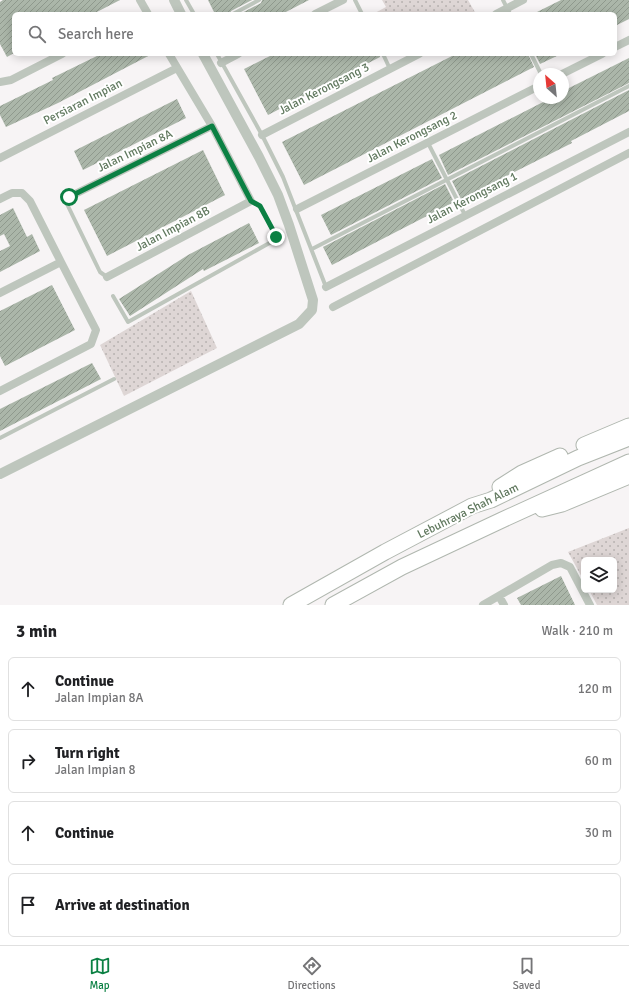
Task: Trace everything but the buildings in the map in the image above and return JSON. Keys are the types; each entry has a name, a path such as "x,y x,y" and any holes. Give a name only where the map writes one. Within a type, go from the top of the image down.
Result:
{"highway":[{"path":"472,506 522,473 629,426"},
{"name":"Lebuhraya Shah Alam","path":"291,605 385,552 472,506 491,500 578,458 629,438"},
{"name":"Lebuhraya Shah Alam","path":"333,605 402,567 629,462"},
{"path":"502,520 562,504 629,476"},
{"path":"345,605 402,567"}],"street":[{"path":"140,0 145,12"},
{"path":"174,0 180,12"},
{"path":"319,12 343,0"},
{"path":"508,11 523,0"},
{"path":"617,46 629,40"},
{"path":"0,82 11,80 58,56"},
{"path":"170,56 212,126 251,201"},
{"path":"0,474 299,324 312,310 313,300 289,224 278,195 204,56"},
{"path":"221,62 234,56"},
{"name":"Jalan Kerongsang 3","path":"262,135 415,56"},
{"path":"569,70 598,56"},
{"name":"Persiaran Impian","path":"0,158 177,68"},
{"name":"Jalan Kerongsang 2","path":"296,209 533,89"},
{"name":"Jalan Impian 8A","path":"69,197 212,126"},
{"name":"Jalan Kerongsang 1","path":"326,287 629,132"},
{"path":"333,306 629,153"},
{"path":"0,199 12,193 22,193 30,201 96,330 91,344 0,391"},
{"name":"Jalan Impian 8B","path":"107,278 251,201"},
{"path":"0,294 61,262"},
{"path":"483,605 552,565 561,563 570,567 590,605"},
{"path":"499,596 504,605"}],"lane":[{"path":"186,0 193,12"},
{"path":"237,12 259,0"},
{"path":"355,0 361,12"},
{"path":"503,0 508,11"},
{"path":"218,56 262,135 283,177 326,287"},
{"path":"384,56 390,69"},
{"path":"532,56 538,68"},
{"path":"312,249 629,86"},
{"path":"427,142 465,216"},
{"path":"69,197 67,204 100,272 107,278"},
{"path":"113,296 128,322 273,241 276,237 275,234 260,206 251,201"},
{"path":"0,438 114,379"}],"shaded area":[{"path":"382,0 468,0 475,12 377,12 386,7"},
{"path":"191,291 217,348 124,396 100,345"},
{"path":"629,528 629,605 597,605 591,593 617,593 617,557 581,557 581,576 568,552"}],"route":[{"path":"69,197 212,126 251,201 260,206 276,237"}]}
